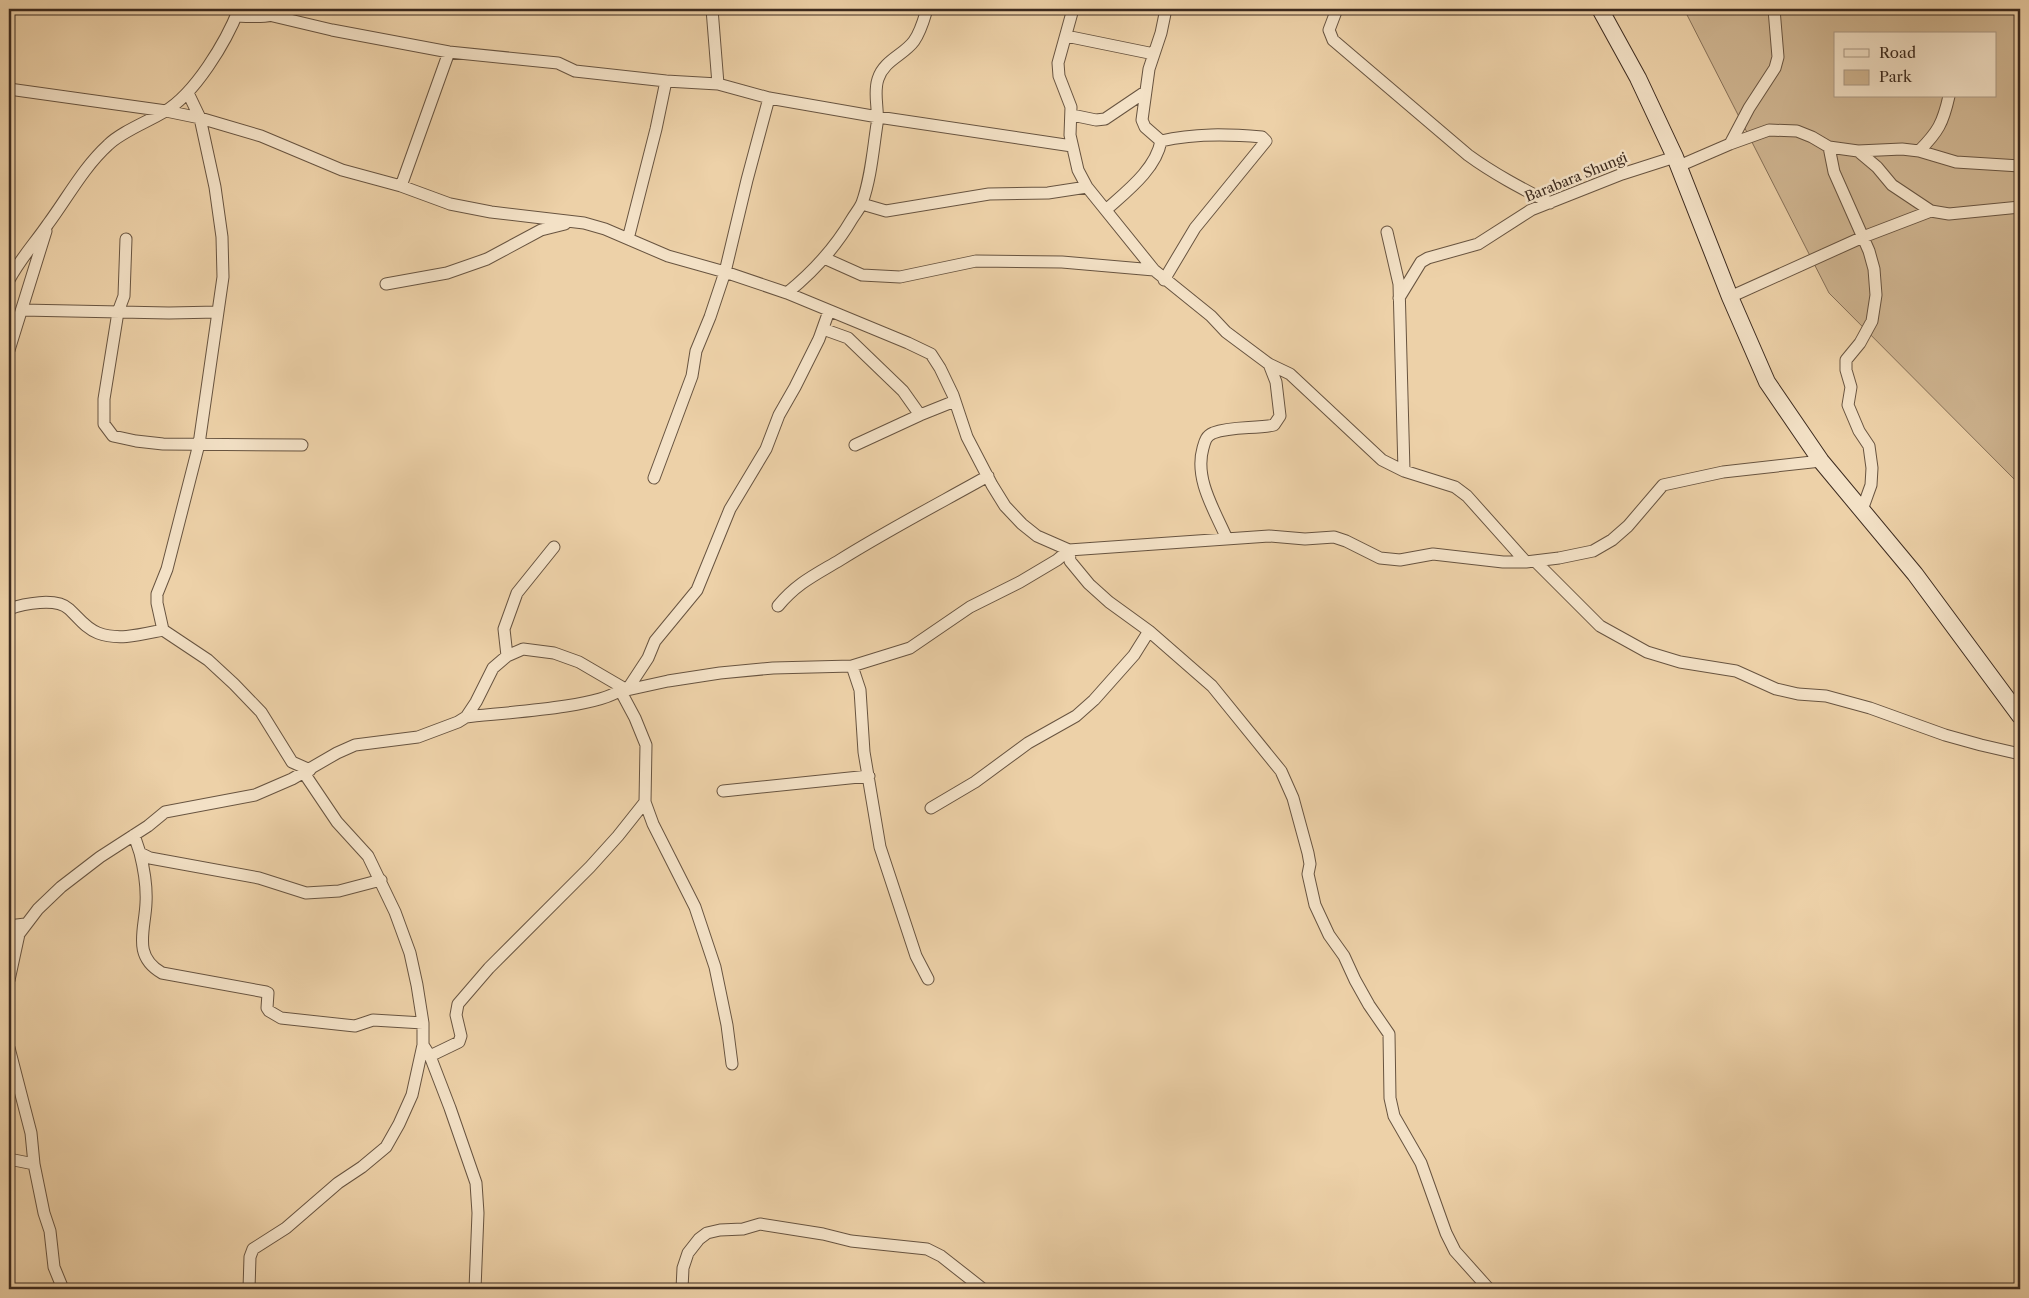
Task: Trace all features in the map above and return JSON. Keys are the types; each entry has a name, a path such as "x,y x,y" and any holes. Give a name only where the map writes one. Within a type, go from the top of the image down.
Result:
{"street":[{"path":"273,16 283,14 292,9"},
{"path":"712,9 718,84"},
{"path":"787,292 806,277 824,258 844,234 862,204 870,173 878,117 875,92 878,76 889,62 907,49 914,40 920,30 927,9"},
{"path":"1073,9 1058,63 1059,76 1071,107 1072,146 1078,170 1087,187 1164,280 1211,316 1226,332 1269,364 1290,374 1382,460 1404,471 1455,487 1467,496 1531,561 1600,626 1647,652 1680,662 1736,671 1776,689 1798,694 1826,696 1945,735 2020,754"},
{"path":"1161,140 1145,127 1142,120 1149,69 1166,9"},
{"path":"1338,9 1329,30 1333,40 1447,139 1474,160 1550,203"},
{"path":"1600,9 1638,78 1677,162 1730,297 1767,382 1821,461 1915,574 2020,716"},
{"path":"1730,144 1749,108 1775,68 1778,57 1774,9"},
{"path":"9,280 14,264 48,225 88,165 110,143 166,111 188,93 219,48 238,12 273,16 332,30 449,52 558,63 575,71 666,81 718,84 769,98 878,117 1072,146"},
{"path":"1066,36 1154,54"},
{"path":"401,186 449,52"},
{"path":"628,239 656,129 666,81"},
{"path":"9,89 166,111 200,118 261,136 342,170 401,186 450,204 491,212 584,223 668,256 787,292 908,342 931,354 940,368 955,401 967,437 1006,506 1022,524 1037,536 1069,550 1269,536 1305,539 1334,537 1380,558 1400,560 1433,554 1503,562 1531,561 1593,551 1612,540 1628,526 1656,490 1663,484 1723,472 1821,461"},
{"path":"1072,115 1096,120 1105,119 1145,92"},
{"path":"188,93 200,118 216,187 222,237 223,278 199,444 167,569 157,594 163,630 208,660 261,712 292,762 304,773 337,822 368,856 395,912 410,953 423,1023 423,1045 412,1095 386,1147 362,1167 338,1183 286,1228 254,1249 250,1257 249,1289"},
{"path":"654,478 692,376 696,351 725,272 746,180 769,98"},
{"path":"1918,151 1934,136 1944,118 1949,98"},
{"name":"Barabara Shungi","path":"1399,298 1421,262 1428,258 1478,244 1531,210 1622,174 1677,162 1769,130 1804,134 1829,147 1858,151 1902,149 1918,151 1956,162 2020,166"},
{"path":"1161,140 1192,134 1211,134 1262,137 1266,141 1196,228 1164,280"},
{"path":"1106,210 1134,184 1155,159 1161,140"},
{"path":"1829,147 1834,172 1869,251 1874,269 1876,294 1872,321 1846,360 1846,370 1851,387 1848,405 1859,431 1867,442 1871,461 1870,485 1862,510"},
{"path":"1858,151 1867,157 1892,185 1916,203 1931,211 1949,214 2020,208"},
{"path":"862,204 886,211 989,194 1048,193 1087,187"},
{"path":"1730,297 1863,238 1931,211"},
{"path":"386,284 447,273 487,259 541,230 570,222"},
{"path":"9,350 48,225"},
{"path":"1387,232 1399,284 1404,471"},
{"path":"126,239 124,296 118,312 104,399 104,424 113,436 136,442 162,444 302,445"},
{"path":"824,258 862,275 900,277 942,267 986,261 1062,262 1154,270"},
{"path":"22,310 218,312"},
{"path":"624,690 648,658 655,641 697,590 730,509 766,449 779,415 795,387 829,310"},
{"path":"822,329 848,338 902,391 920,415"},
{"path":"1226,539 1200,472 1201,454 1205,439 1211,434 1221,431 1268,426 1278,421 1280,410 1276,382 1269,364"},
{"path":"855,446 920,415 955,401"},
{"path":"778,606 790,591 805,580 988,476"},
{"path":"507,656 504,629 517,593 554,547"},
{"path":"466,717 564,706 602,698 624,690 668,681 720,674 774,668 852,666 910,648 970,607 1020,582 1057,560 1069,550"},
{"path":"1069,550 1070,561 1089,584 1109,602 1149,630 1212,686 1281,771 1293,798 1308,853 1310,864 1308,874 1315,905 1369,1005 1389,1034 1390,1098 1394,1116 1421,1163 1455,1251 1489,1289"},
{"path":"9,610 23,605 60,604 67,607 91,629 107,635 133,636 163,630"},
{"path":"931,808 975,782 1028,743 1076,716 1094,700 1134,655 1149,630"},
{"path":"9,980 18,934 25,924 61,888 100,857 165,812 255,795 304,773 337,753 355,745 418,737 458,722 466,717 476,702 493,668 507,656 523,649 534,649 554,653 579,662 624,690 646,745 645,802 653,824 696,907 715,967 727,1025 732,1064"},
{"path":"852,666 860,690 864,752 880,848 916,956 928,979"},
{"path":"722,791 869,776"},
{"path":"430,1056 459,1042 462,1036 456,1015 458,1004 489,968 618,836 645,802"},
{"path":"134,835 140,853 146,890 142,946 146,957 154,968 162,973 266,992 268,994 267,1008 281,1018 355,1026 374,1020 423,1023"},
{"path":"140,853 150,858 259,878 306,893 339,891 381,880"},
{"path":"9,926 25,924"},
{"path":"423,1045 430,1056 467,1153 476,1183 478,1213 475,1289"},
{"path":"9,1048 31,1133 34,1164 44,1213 50,1231 54,1267 63,1289"},
{"path":"9,1159 34,1164"},
{"path":"682,1289 683,1268 688,1253 699,1239 707,1233 720,1230 743,1229 768,1224 851,1241 927,1249 941,1256 983,1289"}],"green space":[{"path":"1684,9 2020,9 2020,485 1829,293"}]}
